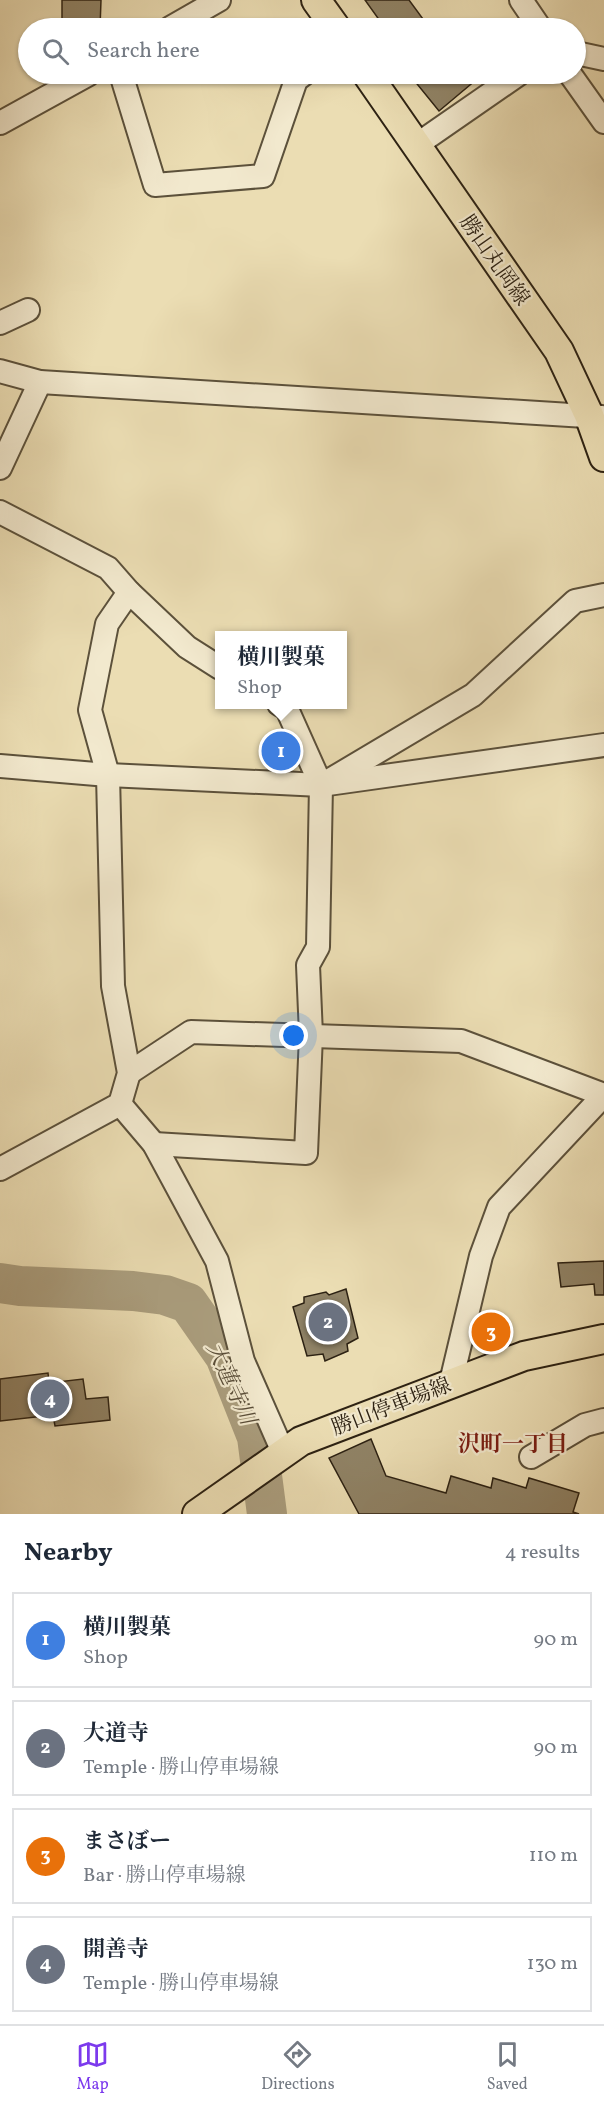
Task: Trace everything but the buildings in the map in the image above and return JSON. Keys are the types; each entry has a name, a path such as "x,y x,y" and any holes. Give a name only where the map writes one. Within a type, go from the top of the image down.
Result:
{"main road":[{"path":"316,0 329,18"},
{"name":"勝山丸岡線","path":"374,84 559,351 596,416 604,457"},
{"name":"勝山停車場線","path":"197,1514 301,1441 524,1356 604,1339"}],"street":[{"path":"188,18 219,0"},
{"path":"521,0 533,18"},
{"path":"586,55 604,59"},
{"path":"0,123 71,84"},
{"path":"125,84 155,185 263,176 295,84"},
{"path":"415,146 505,84"},
{"path":"577,84 604,122"},
{"path":"0,324 28,310"},
{"path":"0,371 40,382 596,416"},
{"path":"0,468 40,382"},
{"path":"0,512 108,568 129,592 187,647 215,665"},
{"path":"0,1169 120,1104 129,1073 113,986 108,775 90,710 107,624 129,592"},
{"path":"321,785 473,695 575,601 604,595"},
{"path":"154,1144 306,1153 311,1035 308,964 318,947 321,785 285,709"},
{"path":"0,766 108,775 321,785 604,745"},
{"path":"129,1073 191,1032 461,1041 604,1095 499,1207 481,1256 452,1382"},
{"path":"120,1104 154,1144 217,1262 243,1361 284,1452"},
{"path":"531,1457 585,1425 604,1420"}],"waterway":[{"name":"大蓮寺川","path":"0,1283 133,1291 165,1295 188,1303 225,1356 257,1437 267,1514"}],"place":[{"name":"横川製菓","path":"281,751"},
{"name":"大道寺","path":"328,1322"},
{"name":"まさぼー","path":"491,1332"},
{"name":"開善寺","path":"50,1399"}],"district":[{"name":"沢町一丁目","path":"513,1443"}]}
